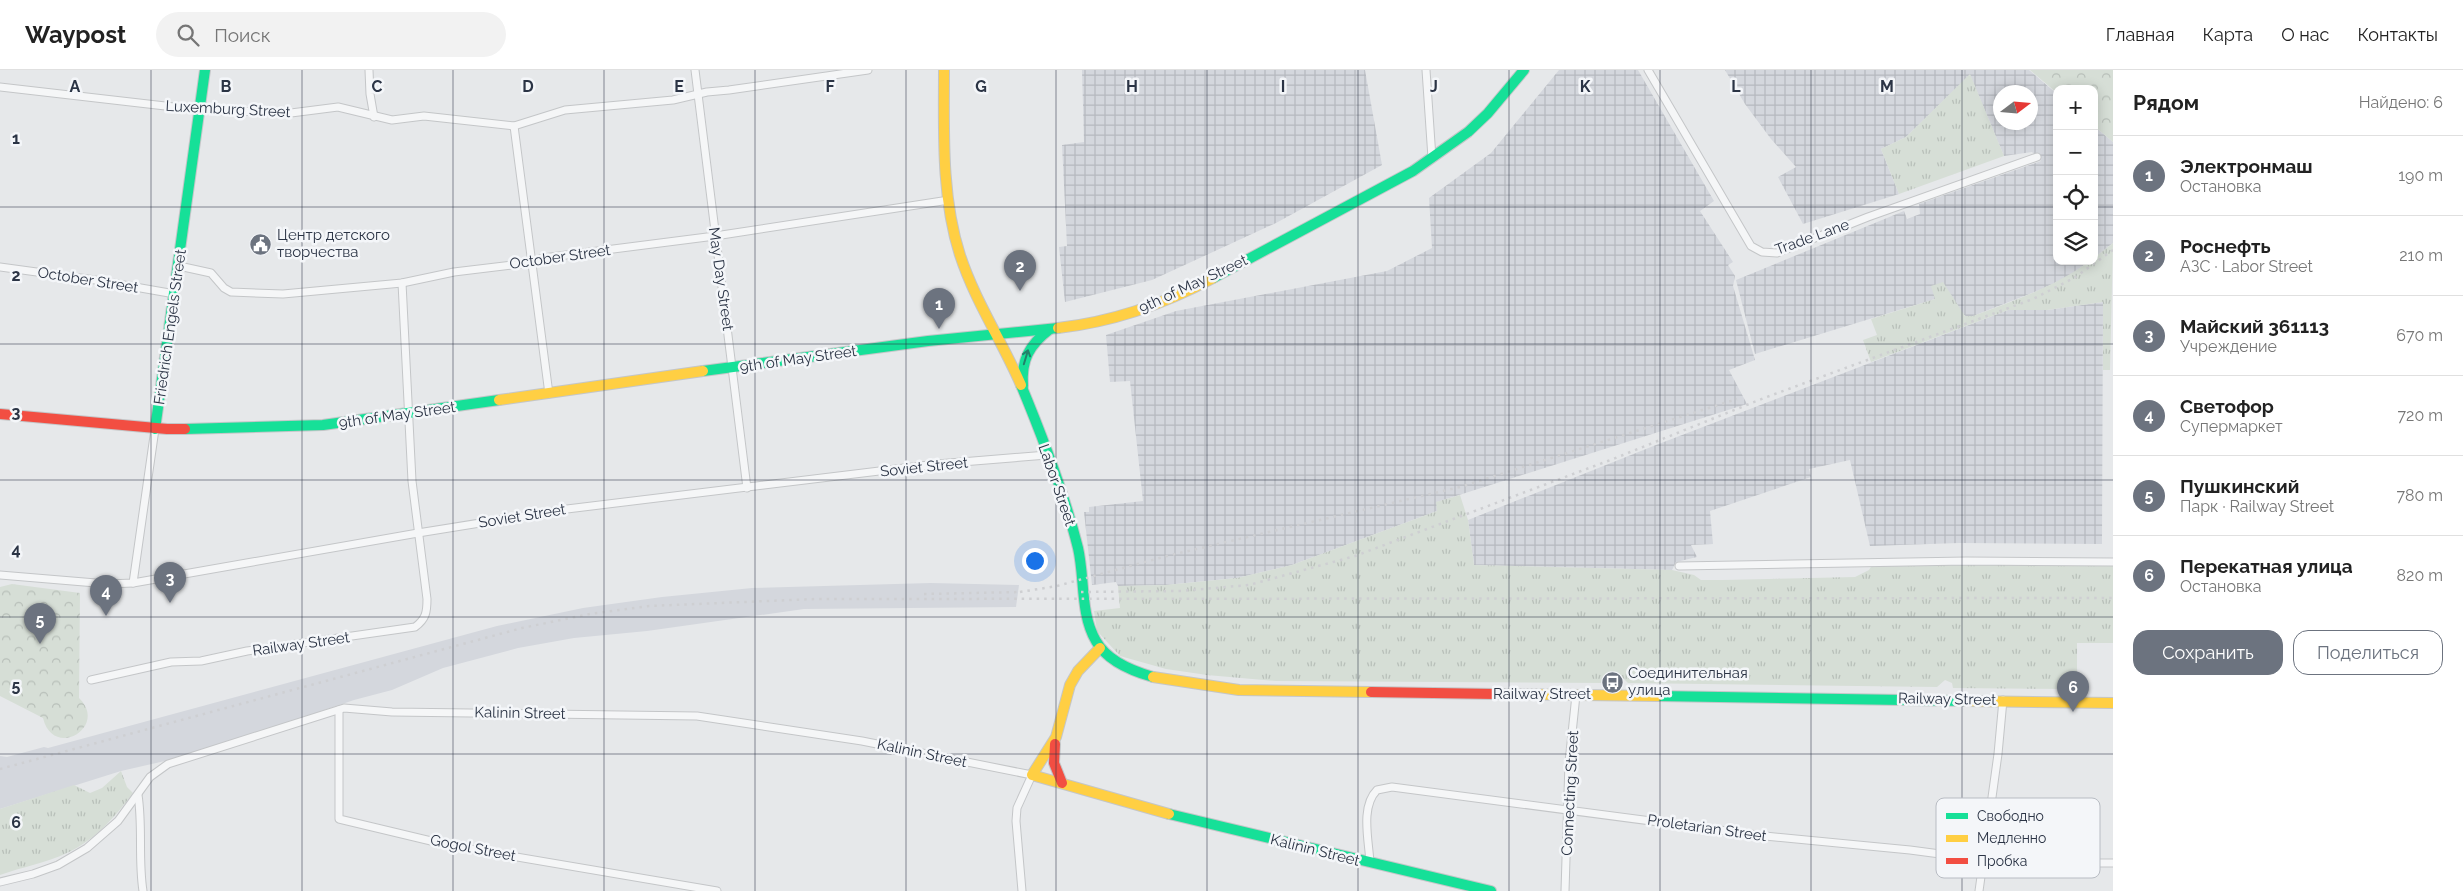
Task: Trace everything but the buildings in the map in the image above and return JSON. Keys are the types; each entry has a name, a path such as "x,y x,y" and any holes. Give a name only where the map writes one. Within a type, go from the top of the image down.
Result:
{"street":[{"name":"Friedrich Engels Street","path":"133,584 205,70"},
{"path":"369,70 370,94 374,117"},
{"name":"May Day Street","path":"695,70 747,488"},
{"name":"Luxemburg Street","path":"0,87 200,110 272,113 315,111 338,107 392,120 424,116 514,126 565,110 673,100 707,92 868,70"},
{"name":"Labor Street","path":"944,70 949,200 955,236 964,268 1024,394 1047,455 1073,531 1082,569 1090,630 1100,648"},
{"path":"1426,70 1432,158"},
{"name":"9th of May Street","path":"0,414 156,429 292,427 410,413 642,379 928,341 1050,329 1118,316 1159,303 1283,242 1432,158 1468,132 1488,113 1524,70"},
{"name":"Trade Lane","path":"1648,70 1751,246 1762,252 1777,252 1868,217 2037,157"},
{"path":"514,126 530,261 549,394"},
{"name":"October Street","path":"179,266 211,273 224,288 231,292 283,294 402,283 454,272 715,236 949,200"},
{"name":"October Street","path":"0,267 95,280 175,294"},
{"name":"Railway Street","path":"91,680 171,662 201,661 247,651 414,627 422,622 427,612 412,481 402,283"},
{"path":"1024,394 1023,364 1027,350 1036,338 1050,329"},
{"name":"Soviet Street","path":"0,575 108,584 133,584 418,533 568,509 937,464 1047,455"},
{"path":"1679,566 1966,561 2113,562"},
{"path":"1062,783 1054,763 1056,737 1070,685 1078,671 1100,648"},
{"name":"Railway Street","path":"1100,648 1109,658 1134,671 1182,682 1239,690 2113,703"},
{"name":"Connecting Street","path":"1565,891 1569,762 1576,695"},
{"path":"1992,798 2003,700"},
{"name":"Kalinin Street","path":"339,710 349,707 392,712 697,716 862,741 1032,775 1180,817 1491,891"},
{"path":"0,882 33,874 58,865 87,848 118,821 150,777 168,764 339,710"},
{"name":"Gogol Street","path":"339,710 339,819 452,846 717,891"},
{"path":"1022,891 1016,821 1017,808 1032,775 1056,737"},
{"name":"Proletarian Street","path":"1370,863 1368,807 1373,794 1384,788 1392,787 1765,836 1936,854"},
{"path":"138,795 141,816 140,859 143,891"},
{"name":"Proletarian Street","path":"2100,863 2113,863"},
{"path":"1979,891 1981,878"}],"shaded area":[{"path":"1082,70 1365,70 1382,165 1276,223 1152,280 1065,302 1059,247 1067,246 1062,145 1084,142"},
{"path":"1559,70 1638,70 1714,201 1700,211 1733,262 1728,265 1735,276 1733,286 1755,360 1729,370 1747,404 1437,502 1437,511 1292,565 1237,578 1166,585 1118,586 1116,582 1092,585 1084,512 1089,512 1089,507 1143,501 1130,381 1110,382 1106,335 1176,311 1387,271 1432,248 1429,198 1491,153"},
{"path":"1725,70 2029,70 2053,91 2053,265 2084,265 2067,277 2042,289 1973,316 1966,316 1935,299 1755,354 1736,280 1904,211 1907,219 1920,214 1919,204 2041,161 2032,152 2004,156 1993,130 2038,130 2038,85 1993,85 1993,130 1970,75 1906,137 1881,149 1899,194 1803,224 1778,177 1796,167 1771,139 1745,104"},
{"path":"2098,129 2113,142 2113,243 2098,255"},
{"path":"2103,302 2102,544 1959,543 1870,546 1850,460 1809,469 1811,477 1710,511 1713,544 1691,545 1697,557 1676,562 1672,570 1474,565 1468,520 1656,445 2008,310 2047,310"},
{"path":"931,583 1019,585 1016,607 804,609 647,631 574,638 518,648 443,668 392,690 354,700 191,755 121,771 0,809 0,756 7,757 44,747 48,748 497,626 583,608 662,597 752,588"}],"green space":[{"path":"2030,70 2113,70 2113,142 2098,129 2098,85 2053,85 2053,90"},
{"path":"1970,74 2004,156 1899,194 1881,149 1906,137"},
{"path":"2113,243 2110,370 2103,370 2103,302 2047,310 2008,310 1871,362 1863,340 1877,335 1871,319 1935,299 1931,286 1943,282 1965,316 1973,316 2048,286 2084,265 2098,265 2098,255"},
{"path":"1460,495 1468,520 1474,565 1672,570 1694,575 1701,580 1722,580 1855,577 1869,570 1874,562 2113,562 2113,643 2077,643 2077,689 1953,688 1952,683 1945,680 1937,687 1628,683 1617,672 1607,683 1276,681 1207,675 1166,669 1120,656 1097,631 1094,611 1120,608 1118,586 1166,585 1237,578 1292,565 1437,511 1436,502"},
{"path":"12,584 80,593 79,698 86,709 87,719 83,728 76,735 67,738 57,737 49,730 43,718 0,696 0,587"},
{"path":"121,771 127,787 133,793 112,819 87,842 59,856 0,875 0,809 74,785 90,793 102,788"}],"railway":[{"path":"1081,592 1180,591 1249,585 1355,556 1613,459 1764,398 2033,299 2074,278 2113,250"},
{"path":"1020,592 1057,586 1167,556 1460,487 1737,399"},
{"path":"924,594 1021,592"},
{"path":"0,769 522,628 590,614 649,606 815,599 2113,598"}],"traffic: fast":[{"path":"155,429 205,70"},
{"path":"1213,278 1413,171 1468,132 1488,113 1524,70"},
{"path":"703,371 928,341 1058,328"},
{"path":"1023,386 1023,368 1028,354 1037,341 1050,329"},
{"path":"1021,385 1066,506 1078,548 1085,608 1091,630 1101,648 1113,660 1137,672 1153,677"},
{"path":"185,429 323,425 499,400"},
{"path":"1658,696 1966,701"},
{"path":"1169,814 1491,891"}],"traffic: slow":[{"path":"944,70 945,163 949,210 954,233 973,289 1021,385"},
{"path":"1058,328 1098,321 1138,310 1177,296 1213,278"},
{"path":"499,400 703,371"},
{"path":"1100,648 1078,671 1070,685 1056,737 1032,775 1169,814"},
{"path":"1153,677 1239,690 1371,692"},
{"path":"1496,694 1658,696"},
{"path":"1966,701 2113,703"}],"traffic: jam":[{"path":"0,414 185,429"},
{"path":"1371,692 1496,694"},
{"path":"1055,744 1054,763 1062,783"}],"place":[{"name":"Центр детского творчества","path":"261,244"},
{"name":"Роснефть","path":"1020,291"},
{"name":"Электронмаш","path":"939,329"},
{"name":"Майский 361113","path":"170,603"},
{"name":"Светофор","path":"106,616"},
{"name":"Пушкинский","path":"40,644"},
{"name":"Соединительная улица","path":"1612,682"},
{"name":"Перекатная улица","path":"2073,712"}]}
